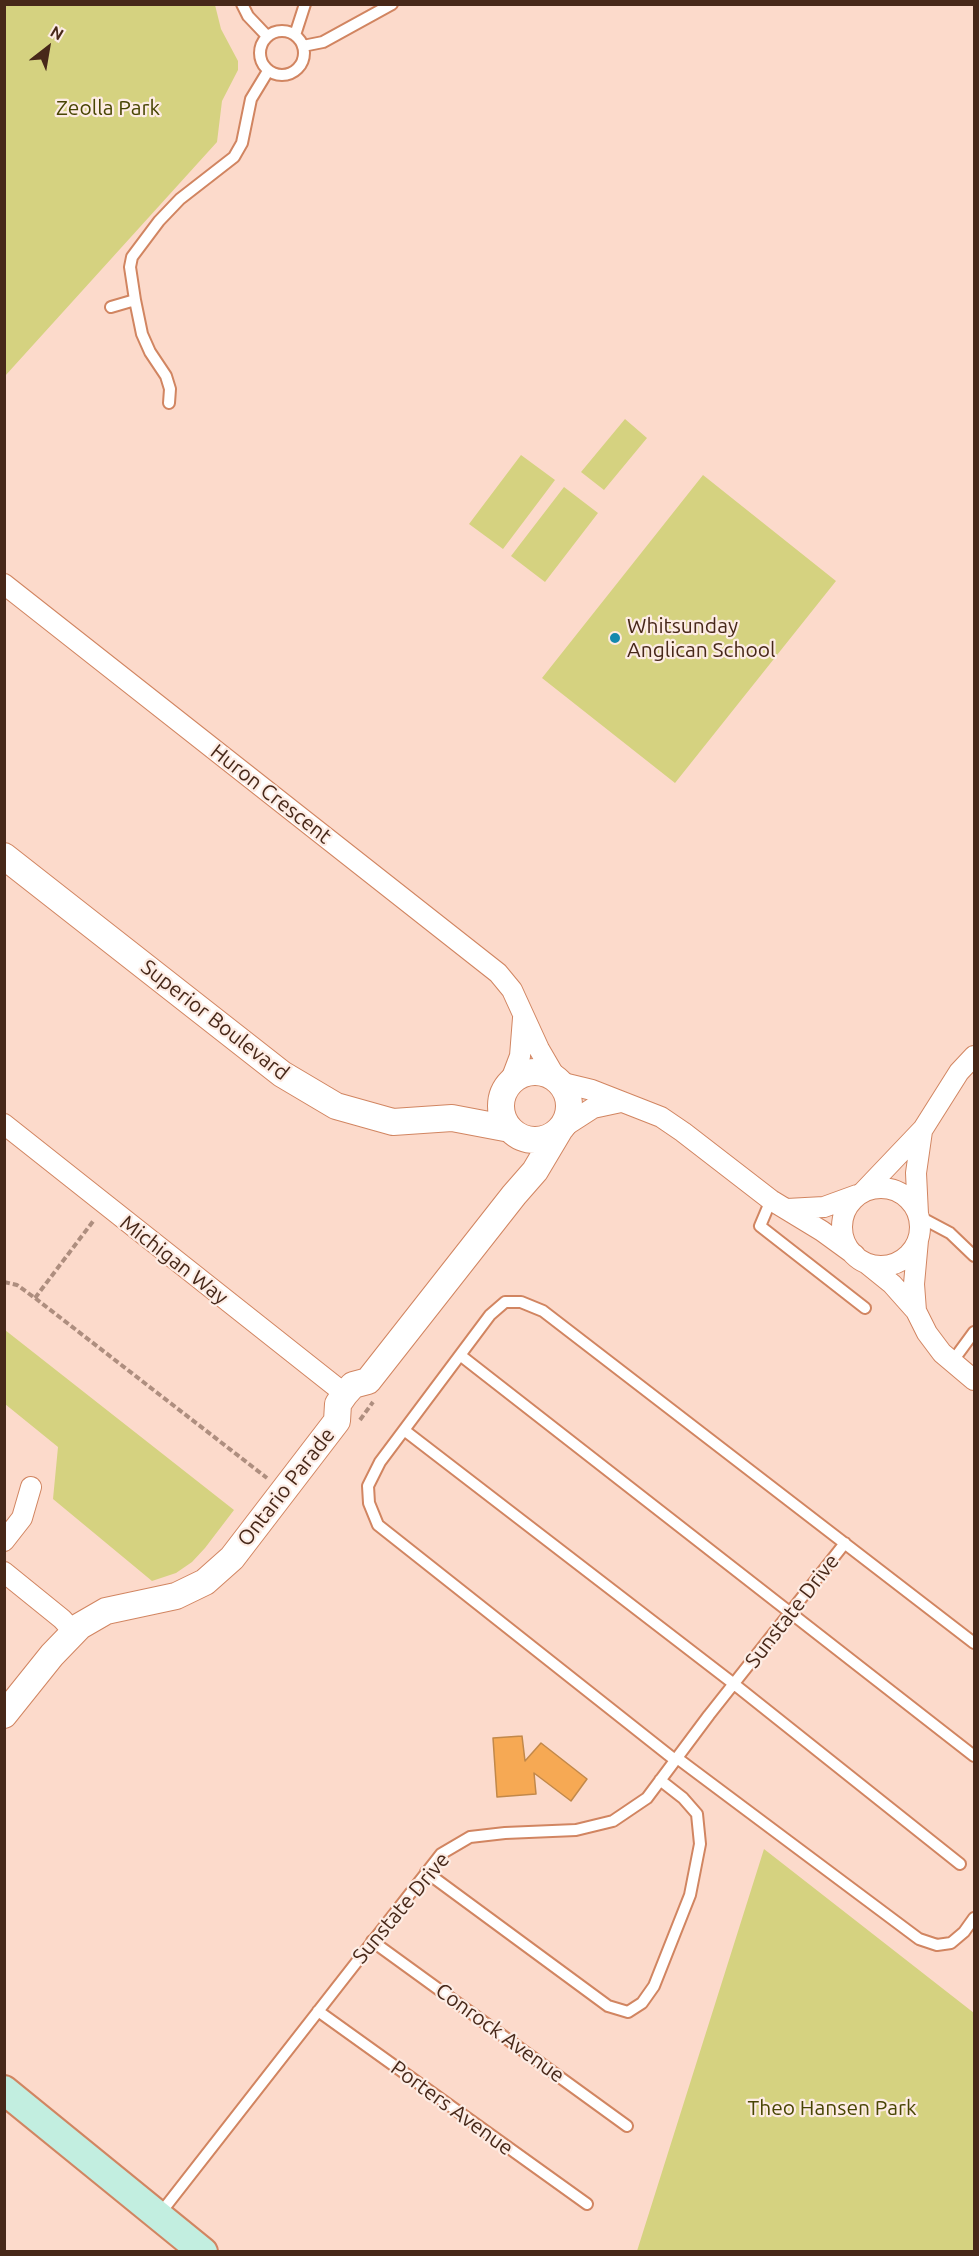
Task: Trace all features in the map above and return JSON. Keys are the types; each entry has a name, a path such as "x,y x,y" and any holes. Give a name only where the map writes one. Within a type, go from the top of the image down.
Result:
{"main road":[{"path":"4,2090 203,2252"}],"street":[{"name":"Huron Crescent","path":"4,584 498,972 512,990 543,1058 558,1081"},
{"name":"Superior Boulevard","path":"4,856 282,1074 336,1106 393,1122 452,1118 512,1131"},
{"name":"Huron Crescent","path":"509,1085 520,1056 523,1015"},
{"path":"918,1238 905,1257 891,1264 876,1265 858,1258 845,1243 842,1220 848,1205 922,1129 958,1072 975,1056"},
{"path":"514,1195 522,1161 502,1110 503,1096 509,1085 520,1076 533,1072 547,1075 558,1081 592,1090 650,1112 672,1124 779,1205 828,1236 892,1284 916,1311 933,1342 952,1362 975,1380"},
{"path":"345,1394 353,1385 368,1381 540,1164 566,1122 569,1107 567,1093 558,1081"},
{"name":"Superior Boulevard","path":"452,1118 484,1103 509,1085"},
{"path":"512,1131 522,1138 536,1140 550,1137 593,1108 621,1102"},
{"name":"Michigan Way","path":"4,1124 345,1394"},
{"path":"916,1311 913,1296 918,1238 916,1167 922,1129"},
{"path":"779,1205 816,1208 882,1188 897,1192 910,1201 918,1215"},
{"name":"Ontario Parade","path":"4,1715 52,1655 80,1626 106,1611 176,1596 205,1582 232,1558 337,1421 338,1404 345,1394"},
{"path":"4,1541 22,1518 31,1487"},
{"path":"4,1572 62,1619 74,1632"}],"lane":[{"path":"242,4 248,16 267,36"},
{"path":"295,34 305,4"},
{"path":"303,46 322,42 392,4"},
{"path":"282,31 295,34 303,46 304,61 293,73 278,75 268,71 262,63 260,49 267,36 282,31"},
{"path":"169,403 170,389 166,376 150,352 142,334 130,267 132,257 159,221 180,199 234,157 242,143 251,99 268,71"},
{"path":"111,307 135,300"},
{"path":"779,1205 760,1226 866,1308"},
{"path":"918,1215 950,1233 975,1256"},
{"path":"975,1643 543,1311 521,1302 505,1302 490,1315 380,1462 368,1486 369,1503 378,1525 676,1759 919,1939 938,1944 951,1943 975,1918"},
{"path":"952,1362 975,1332"},
{"path":"460,1355 975,1756"},
{"path":"404,1430 734,1684 960,1864"},
{"name":"Sunstate Drive","path":"158,2215 441,1854 470,1837 576,1830 613,1821 647,1798 845,1543"},
{"path":"426,1872 608,2006 628,2012 642,2003 654,1986 690,1895 700,1844 697,1814 683,1798 660,1780"},
{"name":"Conrock Avenue","path":"372,1941 627,2126"},
{"name":"Porters Avenue","path":"318,2011 587,2204"}],"path":[{"path":"35,1298 95,1221 89,1215"},
{"path":"4,1282 17,1285 35,1298 284,1491"},
{"path":"356,1425 377,1397"}],"green space":[{"name":"Zeolla Park","path":"5,4 215,5 221,29 238,61 238,70 222,101 217,142 5,376"},
{"path":"625,419 647,438 604,490 581,472"},
{"path":"521,455 555,480 503,549 469,524"},
{"path":"703,475 836,581 675,783 542,678"},
{"path":"564,487 598,513 545,582 511,556"},
{"path":"5,1330 234,1510 192,1562 176,1573 152,1581 53,1499 58,1447 5,1404"},
{"name":"Theo Hansen Park","path":"764,1849 974,2013 974,2251 637,2251"}],"building":[{"path":"522,1736 525,1761 541,1743 587,1779 571,1801 534,1773 536,1794 497,1797 493,1738"}],"place":[{"name":"Whitsunday Anglican School","path":"615,638"}]}
